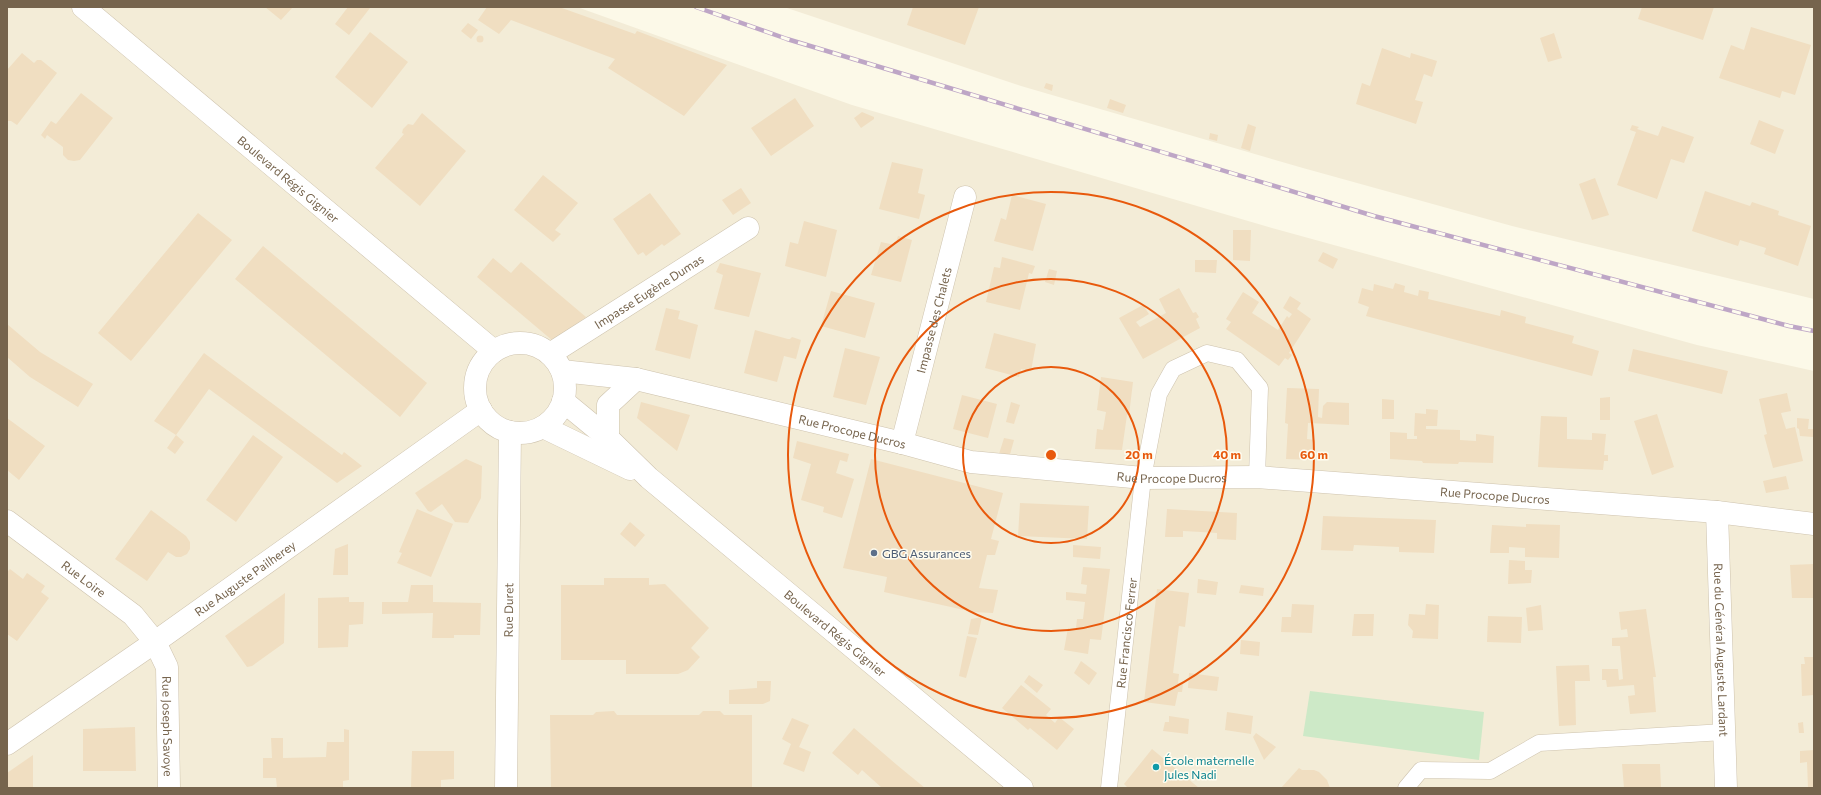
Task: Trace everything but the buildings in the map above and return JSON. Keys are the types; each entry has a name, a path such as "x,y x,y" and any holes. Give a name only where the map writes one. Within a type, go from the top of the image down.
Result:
{"street":[{"name":"Boulevard Régis Gignier","path":"83,7 494,351"},
{"name":"Impasse des Chalets","path":"902,443 965,197"},
{"name":"Impasse Eugène Dumas","path":"556,362 748,228"},
{"path":"523,342 538,346 556,362 565,386 564,401 552,420 543,427 521,433 510,432 488,420 481,410 476,398 475,385 478,371 484,360 494,351 508,344 523,342"},
{"name":"Rue Procope Ducros","path":"556,362 636,379 902,443 971,462 1144,478 1257,477 1717,512 1814,524"},
{"path":"608,438 608,406 636,379"},
{"name":"Boulevard Régis Gignier","path":"564,401 608,438 649,478 1022,788"},
{"name":"Rue Auguste Pailherey","path":"7,744 155,642 481,410"},
{"name":"Boulevard Régis Gignier","path":"543,427 649,478"},
{"name":"Rue Duret","path":"506,788 510,432"},
{"name":"Rue du Général Auguste Lardant","path":"1717,512 1726,788"},
{"name":"Rue Loire","path":"7,521 134,615 155,642"},
{"name":"Rue Joseph Savoye","path":"155,642 167,667 169,788"}],"lane":[{"name":"Rue Francisco Ferrer","path":"1109,788 1144,478 1159,394 1173,369 1207,353 1237,360 1260,388 1257,477"},
{"path":"1406,788 1420,770 1490,770 1539,742 1724,732"}],"shaded area":[{"path":"7,7 577,7 852,105 1272,228 1697,345 1814,371 1814,788 7,788"},
{"path":"784,7 1814,7 1814,299 1512,226 1303,168 1021,86"}],"green space":[{"path":"1310,691 1484,712 1479,760 1303,736"}],"railway":[{"path":"696,7 787,39 1374,216 1789,326 1814,331"}],"place":[{"name":"GBG Assurances","path":"874,553"},
{"name":"École maternelle Jules Nadi","path":"1156,767"}]}
